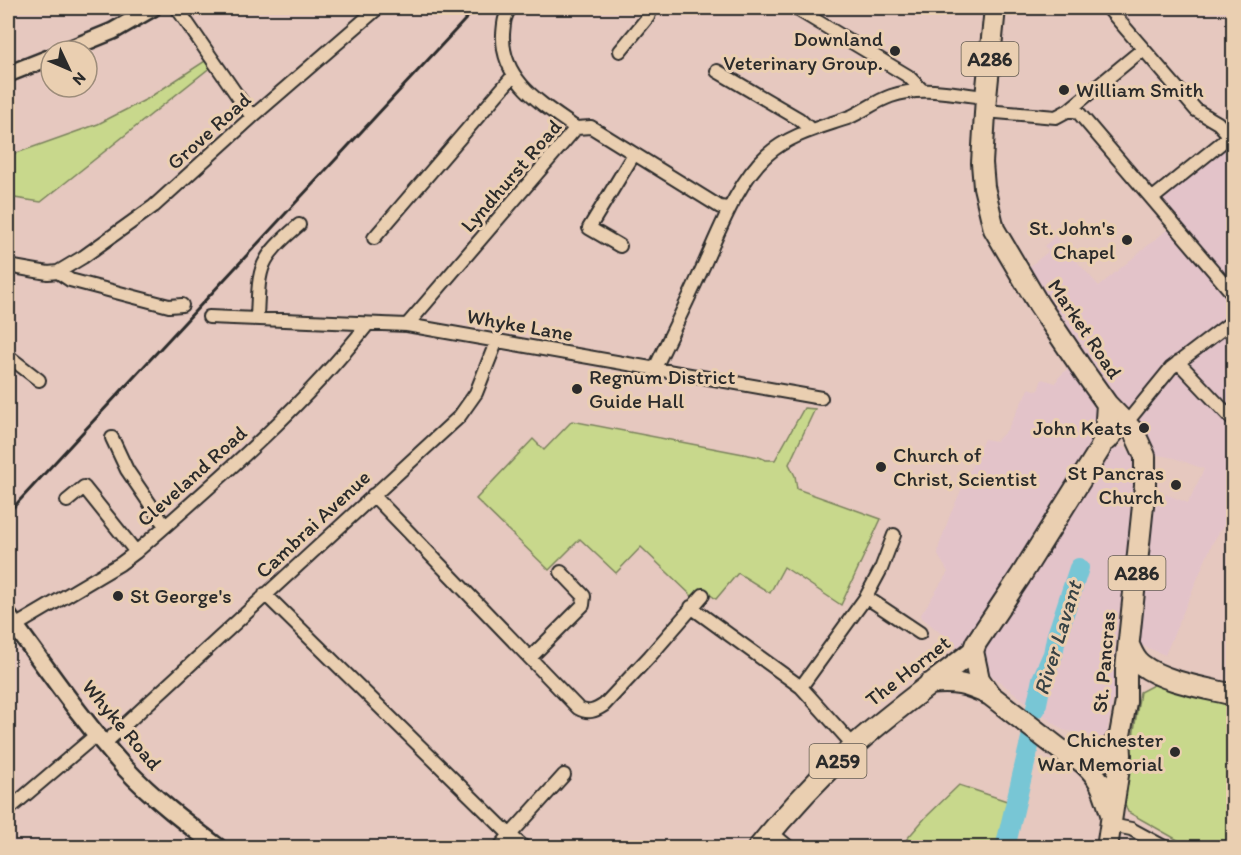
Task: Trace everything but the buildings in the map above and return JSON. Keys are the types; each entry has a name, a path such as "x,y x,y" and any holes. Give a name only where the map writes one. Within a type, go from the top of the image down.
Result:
{"main road":[{"name":"A286","path":"985,104 995,8"},
{"name":"Market Road","path":"985,104 984,188 994,230 1039,305 1107,404"},
{"name":"A286","path":"1107,404 1134,432 1141,446"},
{"path":"1107,404 1105,446 1128,441 1141,446"},
{"name":"The Hornet","path":"758,848 826,773 854,746 927,685 973,651 976,643 1105,446"},
{"name":"St. Pancras","path":"1107,848 1121,755 1120,735 1126,702 1125,678 1146,478 1145,456 1141,446"},
{"name":"Whyke Road","path":"11,621 100,739 144,787 219,848"},
{"path":"1129,645 1134,656 1142,665 1166,677 1233,695"},
{"path":"973,651 979,679 990,695"},
{"path":"1126,702 1143,681 1166,677"},
{"path":"927,685 950,682 968,685 990,695 1056,747 1077,758 1097,777 1112,821"},
{"path":"1077,758 1101,755 1113,747 1120,735"}],"street":[{"path":"93,39 113,31 153,8"},
{"path":"177,8 252,117"},
{"name":"Grove Road","path":"58,272 154,206 378,8"},
{"path":"510,8 504,18 503,43 513,76 536,100 576,128"},
{"path":"620,51 648,17 651,8"},
{"path":"795,8 908,76 921,89"},
{"path":"1108,8 1196,110 1218,123 1229,135 1233,151"},
{"path":"655,368 687,303 728,208 753,170 768,154 784,142 852,116 890,96 921,89 1056,117 1069,110 1143,49"},
{"path":"8,74 39,62"},
{"path":"717,70 799,119 811,130"},
{"path":"374,238 513,76"},
{"path":"1069,110 1078,112 1233,295"},
{"name":"Lyndhurst Road","path":"407,325 576,128 591,127 720,207 728,208"},
{"path":"1153,198 1229,135"},
{"path":"620,246 589,228 634,154"},
{"path":"257,319 259,273 264,262 276,246 300,225"},
{"path":"8,266 48,273 58,272 70,280 169,306 182,305"},
{"name":"Whyke Lane","path":"209,316 407,325 821,398"},
{"name":"The Hornet","path":"1105,446 1178,362 1233,320"},
{"name":"Cleveland Road","path":"11,621 120,564 136,552 248,454 338,362 368,324"},
{"name":"Cambrai Avenue","path":"8,810 100,739 265,594 459,417 469,406 476,393 497,340"},
{"path":"8,356 39,380"},
{"path":"1178,362 1233,421"},
{"path":"112,438 127,470 165,526"},
{"path":"67,501 84,488 136,552"},
{"path":"373,495 578,708 589,712 604,705 702,595"},
{"path":"801,687 866,597 881,570 894,535"},
{"path":"530,658 583,605 585,600 584,596 561,572"},
{"path":"265,594 525,848"},
{"path":"866,597 920,633"},
{"path":"691,607 801,687 854,746"},
{"path":"499,848 508,833 564,775"},
{"path":"1112,821 1166,848"},
{"path":"771,832 790,848"}],"shaded area":[{"path":"1225,140 1234,151 1233,511 1213,542 1165,655 1129,640 1145,486 1188,503 1204,469 1174,458 1153,454 1126,423 973,651 960,649 920,616 948,572 938,555 950,515 984,439 996,441 1007,430 1029,388 1038,391 1042,379 1056,383 1076,360 1020,274 1049,251 1044,246 1055,237 1099,286 1174,224 1153,198"},
{"path":"1116,446 1126,448 1137,459 1123,643 1106,738 1063,730 992,676 984,667 982,652 1110,448"}],"green space":[{"path":"208,59 212,66 41,202 8,197 8,156 98,124 147,99"},
{"path":"804,408 815,409 789,464 795,476 797,489 881,519 841,605 784,567 770,593 738,573 716,599 701,588 692,596 641,547 616,573 580,539 549,570 476,499 533,439 544,450 572,421 775,460"},
{"path":"1157,683 1233,706 1233,847 1190,847 1128,812 1123,801 1140,692"},
{"path":"959,785 1016,804 1005,847 900,847 925,818"}],"waterway":[{"name":"River Lavant","path":"1036,708 1042,679 1053,654 1079,568"},
{"name":"River Lavant","path":"1005,848 1031,738"}],"railway":[{"path":"8,513 476,8"}],"place":[{"name":"Downland Veterinary Group.","path":"895,51"},
{"name":"William Smith","path":"1064,90"},
{"name":"St. John's Chapel","path":"1127,240"},
{"name":"Regnum District Guide Hall","path":"577,389"},
{"name":"John Keats","path":"1144,428"},
{"name":"Church of Christ, Scientist","path":"881,467"},
{"name":"St Pancras Church","path":"1176,485"},
{"name":"St George's","path":"118,596"},
{"name":"Chichester War Memorial","path":"1175,752"}]}
